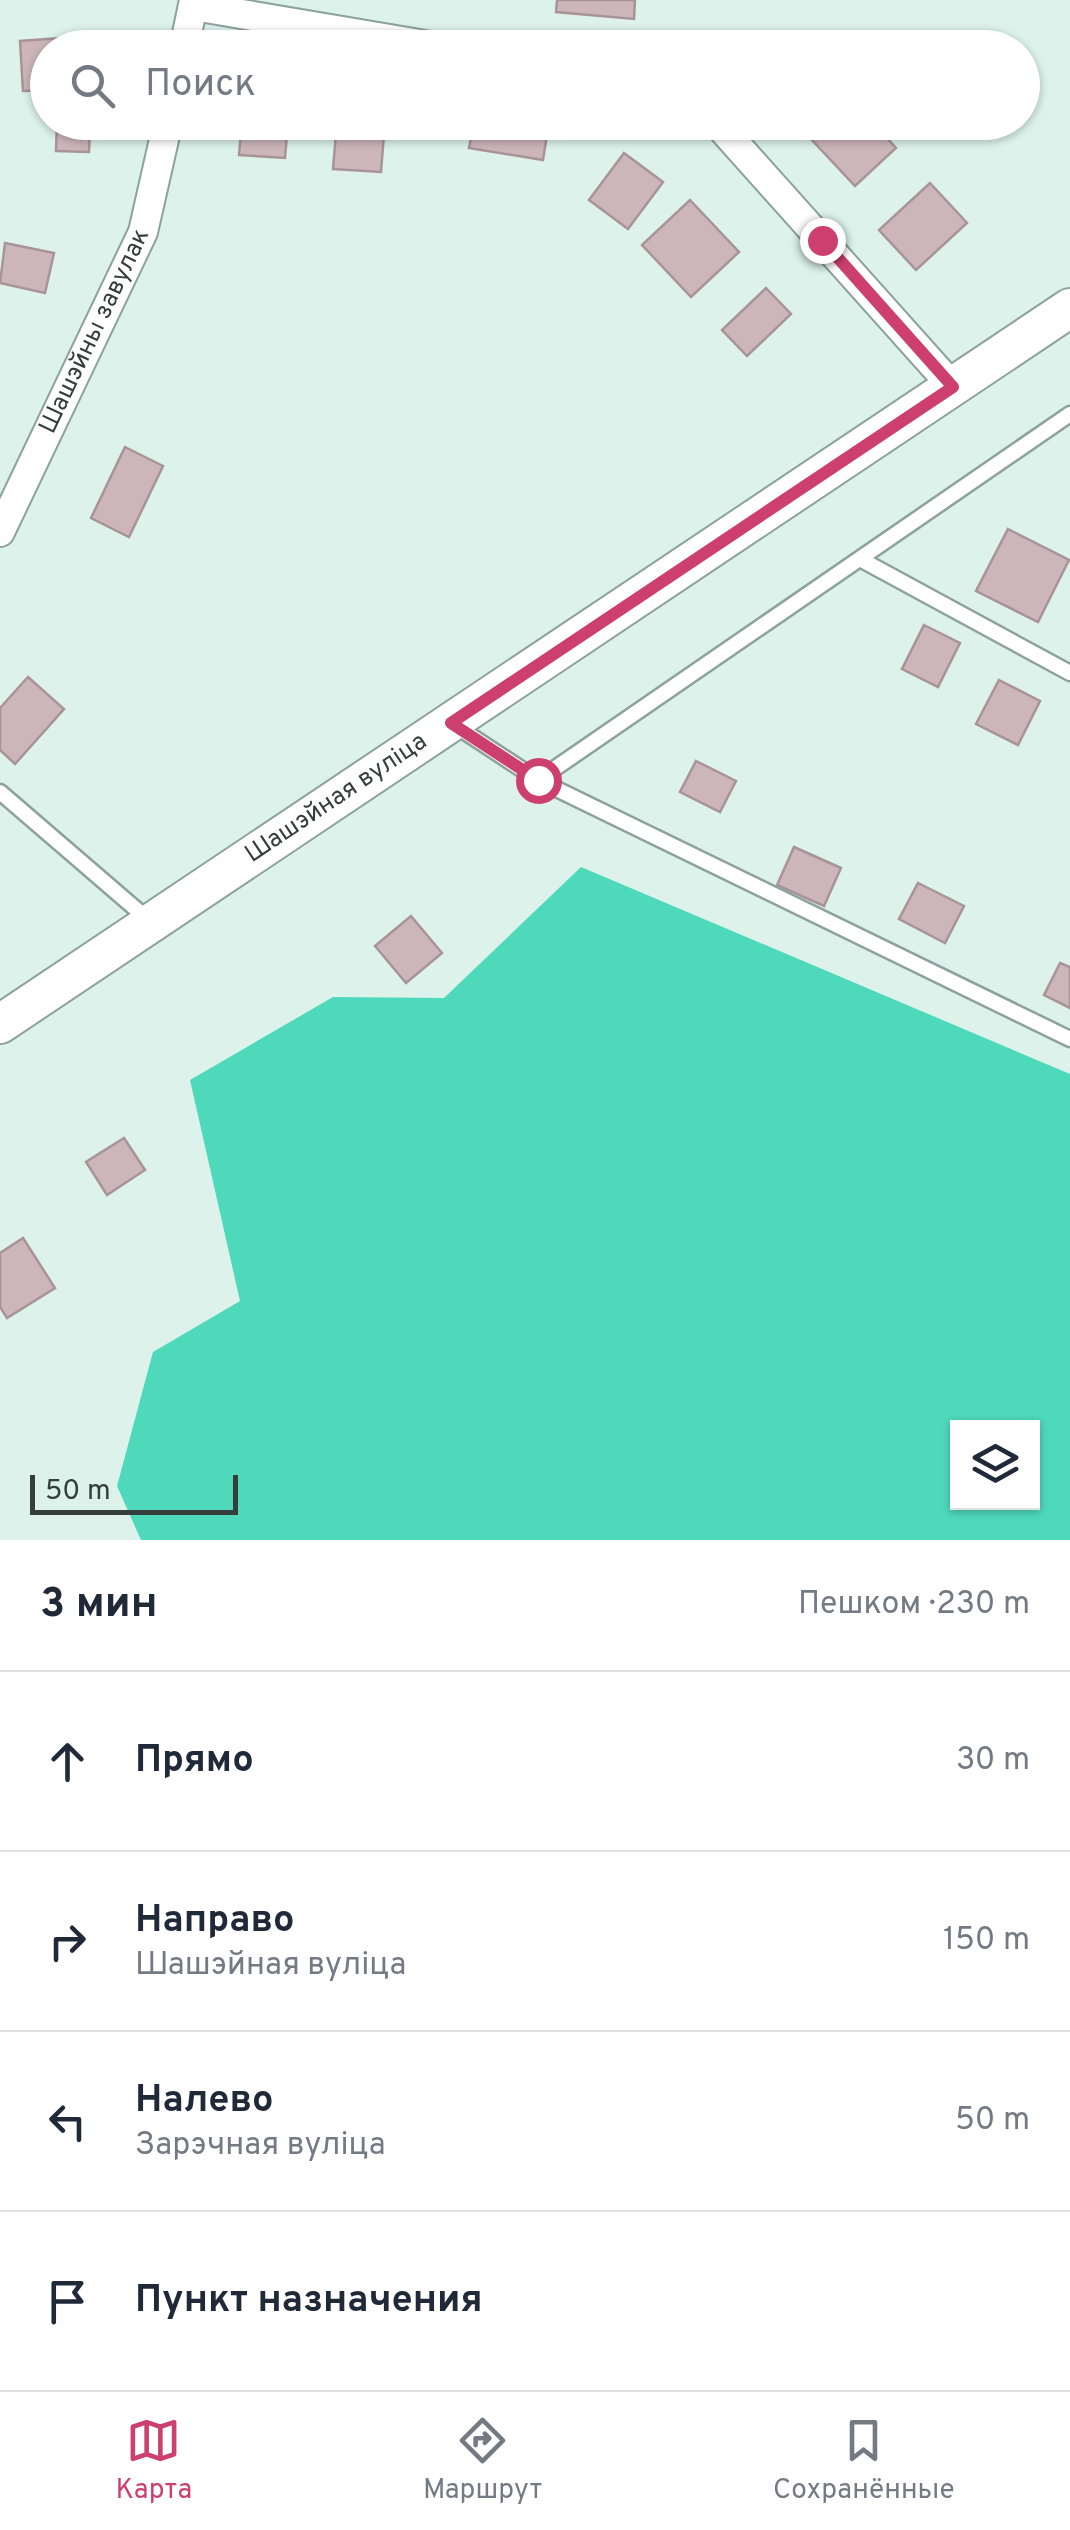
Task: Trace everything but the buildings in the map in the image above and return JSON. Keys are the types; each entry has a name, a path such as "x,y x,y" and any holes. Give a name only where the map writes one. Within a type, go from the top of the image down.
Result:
{"main road":[{"name":"Шашэйная вуліца","path":"0,1024 1070,308"}],"street":[{"path":"188,30 194,3 344,30"},
{"name":"Шашэйны завулак","path":"0,532 143,232 164,140"},
{"path":"732,140 953,387"}],"lane":[{"path":"538,780 1070,414"},
{"path":"860,558 1070,673"},
{"path":"451,723 538,780 1070,1039"},
{"path":"0,792 152,922"}],"green space":[{"path":"581,867 1070,1074 1070,1540 141,1540 117,1486 153,1352 240,1301 190,1080 333,997 444,998"}],"route":[{"path":"538,780 451,723 953,387 822,240"}]}
